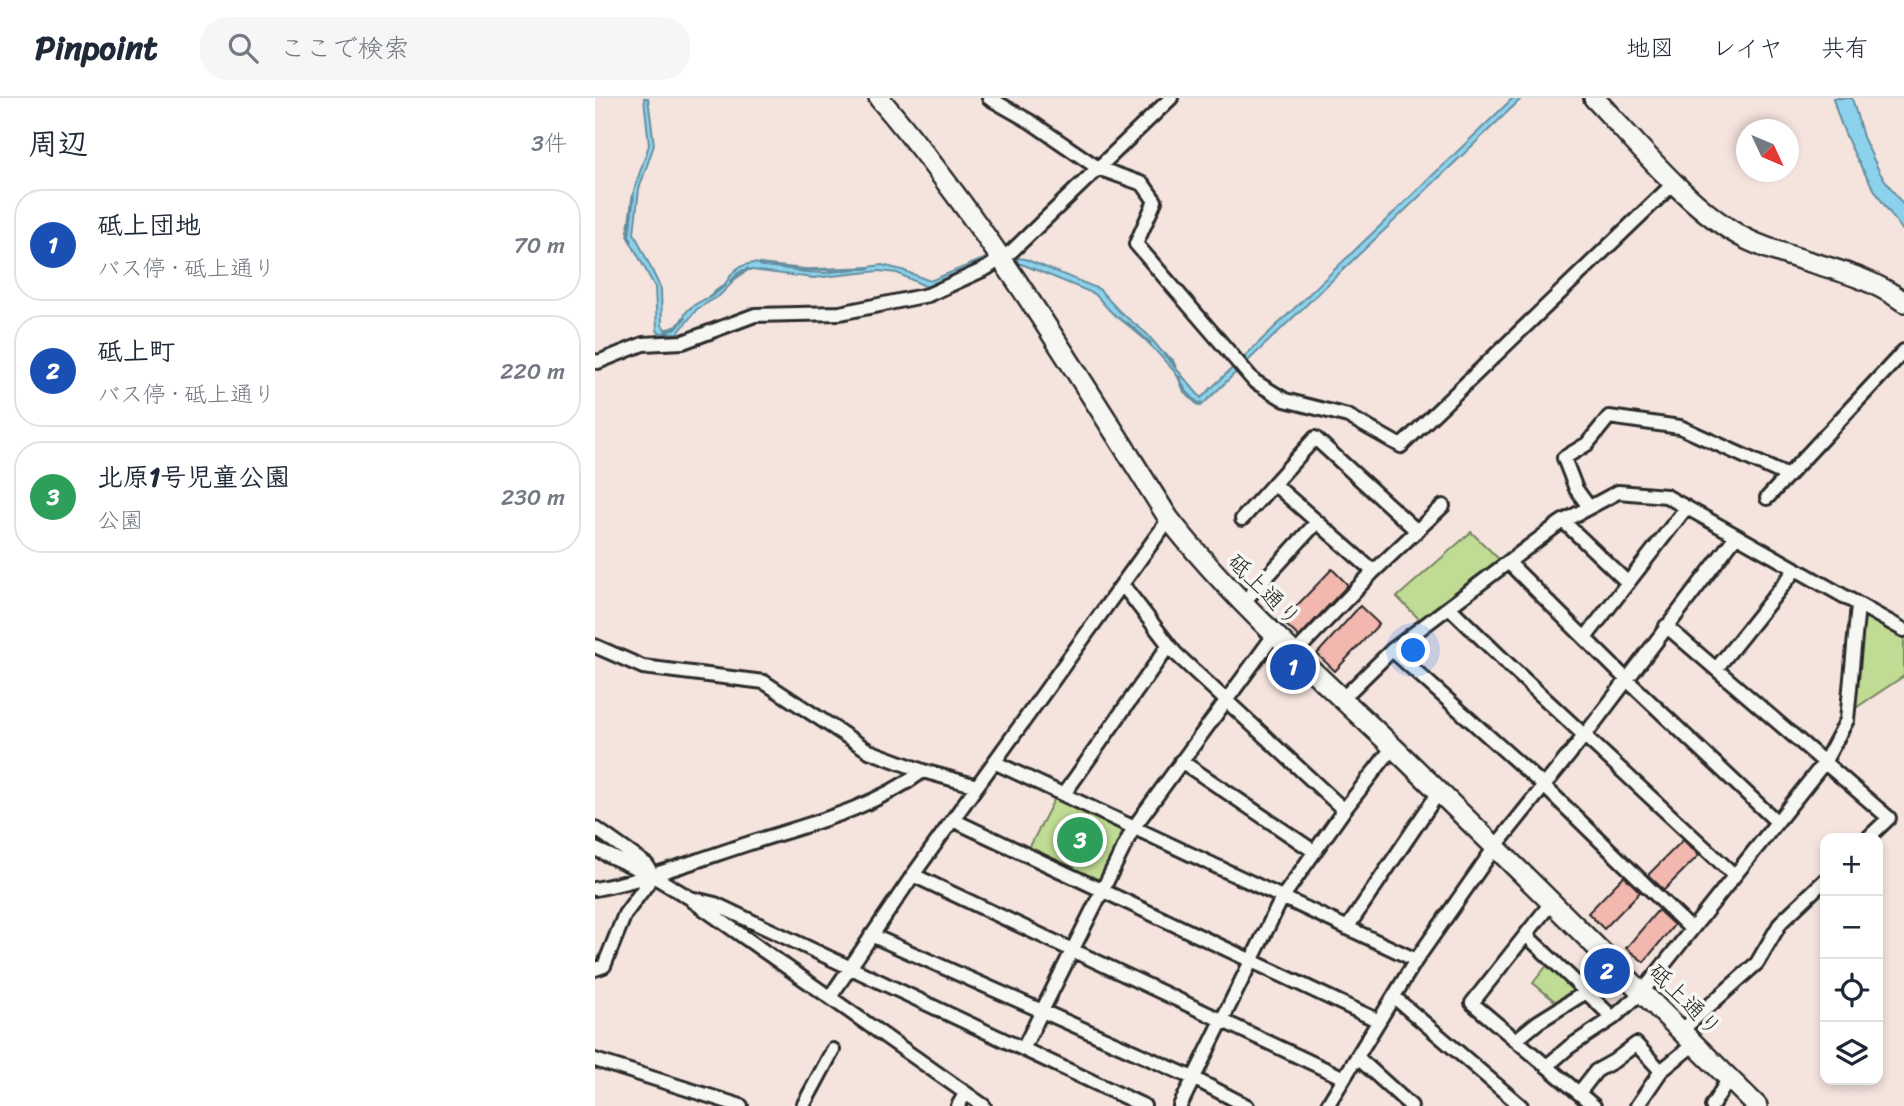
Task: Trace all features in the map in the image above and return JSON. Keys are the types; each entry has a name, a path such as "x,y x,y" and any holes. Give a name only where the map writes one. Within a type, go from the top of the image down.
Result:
{"street":[{"name":"砥上通り","path":"879,98 935,165 1003,259 1169,519 1198,556 1242,604 1393,747 1688,1037 1729,1078 1750,1104"},
{"path":"989,98 1031,122 1098,168 1143,184 1155,201 1136,244 1255,381 1285,400 1348,416 1401,446 1675,182"},
{"path":"595,361 643,344 683,342 755,314 840,313 928,295 1003,259 1171,98"},
{"path":"1594,98 1712,217 1744,238 1780,254 1858,276 1904,302"},
{"path":"1767,498 1904,351"},
{"path":"1589,507 1577,489 1564,457 1587,444 1609,417 1680,427 1788,476"},
{"path":"1242,519 1315,439 1417,531"},
{"path":"1274,484 1373,571"},
{"path":"1342,699 1392,650 1508,562 1563,521 1618,492 1666,496 1904,630"},
{"path":"1294,654 1373,571 1443,506"},
{"path":"1585,638 1686,508"},
{"path":"830,996 871,934 1169,519"},
{"path":"1563,521 1628,583"},
{"path":"1242,604 1317,522"},
{"path":"1327,1106 1416,960 1495,847 1585,735 1736,536"},
{"path":"1508,562 1627,680 1777,822"},
{"path":"1716,669 1795,569"},
{"path":"1122,584 1169,645 1344,810"},
{"path":"1548,1066 1642,992 1825,763 1847,720 1858,605"},
{"path":"1449,607 1734,875"},
{"path":"1667,626 1889,818 1873,833"},
{"path":"1023,1049 1134,827 1274,635"},
{"path":"1064,794 1169,645"},
{"path":"595,646 643,667 764,682 869,751 923,771 977,786"},
{"path":"1392,650 1544,786 1691,929"},
{"path":"1180,1106 1282,898 1344,810 1393,747"},
{"path":"1181,761 1314,852"},
{"path":"994,762 1416,960"},
{"path":"595,889 653,876 864,806 907,783 923,771"},
{"path":"1347,928 1439,792"},
{"path":"953,820 1379,1021"},
{"path":"595,828 646,865 653,876"},
{"path":"595,849 653,876 690,898 984,1106"},
{"path":"913,875 1344,1078"},
{"path":"595,969 604,966 625,914 653,876"},
{"path":"1637,1106 1688,1037 1757,963 1781,922 1820,885"},
{"path":"690,898 715,904 1144,1106"},
{"path":"1551,903 1472,1003 1594,1106"},
{"path":"871,934 1247,1106"},
{"path":"1526,935 1612,1018"},
{"path":"1516,1040 1538,1022 1586,992"},
{"path":"1394,997 1521,1106"},
{"path":"1579,1093 1596,1071 1636,1044 1661,1071"},
{"path":"803,1106 833,1050"},
{"path":"1357,1057 1404,1103"},
{"path":"595,1060 738,1106"},
{"path":"1712,1106 1729,1078"},
{"path":"958,1106 965,1094"}],"green space":[{"path":"1471,532 1505,565 1425,625 1397,597"},
{"path":"1858,605 1904,630 1904,676 1848,713"},
{"path":"1058,792 1134,827 1101,890 1026,854"},
{"path":"1552,959 1580,986 1562,1007 1533,983"}],"water":[{"path":"644,98 648,98 654,145 639,189 634,233 661,289 662,325 665,329 676,328 688,310 717,292 739,267 754,263 825,273 882,265 930,281 988,257 989,261 929,288 897,273 879,271 813,278 743,270 719,296 697,309 678,333 659,333 655,287 629,239 634,190 649,145"},
{"path":"1513,98 1522,98 1201,406 1144,338 1110,311 1095,294 1016,263 1018,258 1025,259 1099,289 1119,311 1147,334 1201,398"},
{"path":"1833,98 1852,98 1863,137 1880,173 1904,206 1904,232 1862,168 1845,133"}],"building":[{"path":"1332,569 1348,585 1299,637 1282,621"},
{"path":"1360,606 1379,624 1335,671 1317,654"},
{"path":"1683,840 1699,855 1664,890 1648,875"},
{"path":"1624,876 1640,892 1604,929 1588,913"},
{"path":"1658,910 1674,925 1644,962 1626,948"}],"waterway":[{"path":"631,241 628,236 633,197"},
{"path":"761,265 807,270 869,268"},
{"path":"731,281 748,269"},
{"path":"709,297 725,285"},
{"path":"666,331 677,327 684,318"},
{"path":"1127,323 1150,343"},
{"path":"1164,354 1172,360 1175,367"},
{"path":"1179,377 1185,392 1199,405 1201,403"}],"place":[{"name":"砥上団地","path":"1293,667"},
{"name":"北原1号児童公園","path":"1080,840"},
{"name":"砥上町","path":"1607,971"}]}
